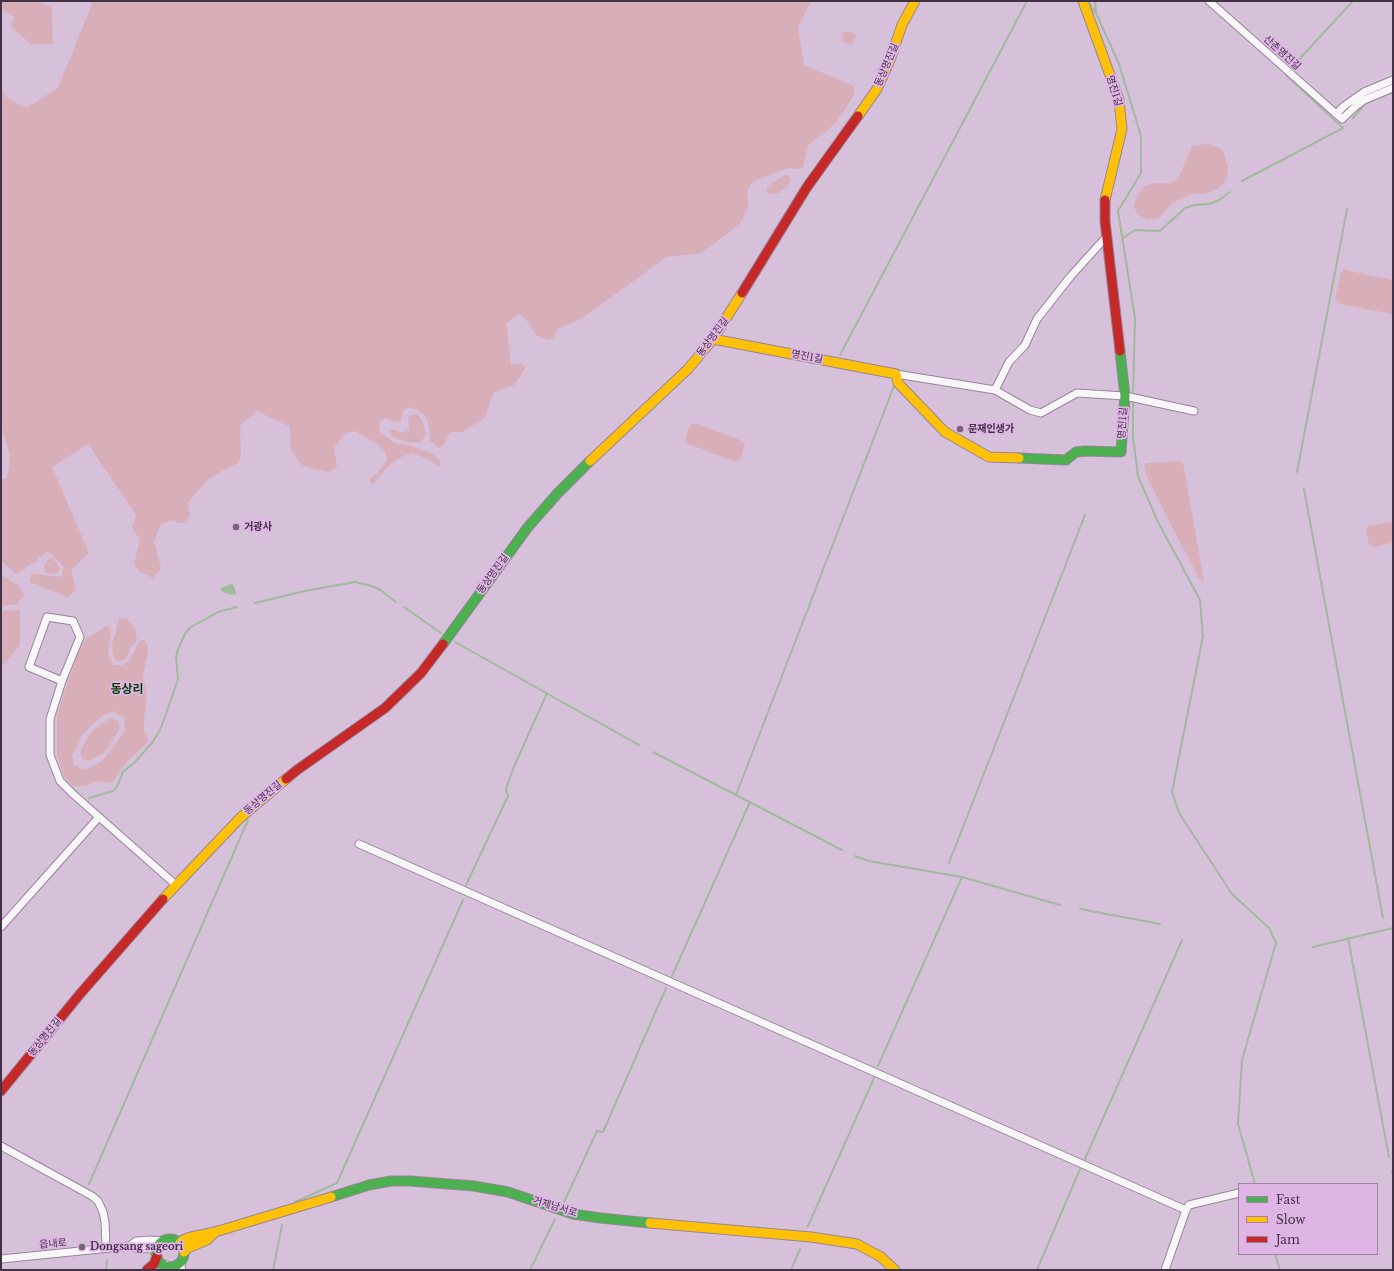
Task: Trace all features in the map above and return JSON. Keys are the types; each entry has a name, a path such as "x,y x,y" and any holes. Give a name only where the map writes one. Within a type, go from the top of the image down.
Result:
{"street":[{"name":"동상명진길","path":"1,1091 80,994 153,910 240,818 297,770 385,708 411,684 421,673 542,510 599,452 688,369 724,323 807,187 877,89 890,60 902,25 915,1"},
{"name":"명진1길","path":"713,339 896,374 898,383 945,432 989,457 1066,460 1076,452 1121,452 1125,396 1105,220 1105,197 1122,129 1119,100 1083,1"},
{"name":"산촌명진길","path":"1209,1 1342,119 1364,100 1393,88"},
{"path":"1336,114 1344,106 1364,92 1393,80"},
{"path":"995,390 1009,362 1025,345 1037,319 1070,277 1107,236"},
{"path":"896,374 995,390 1030,410 1042,413 1077,393 1125,396 1194,411"},
{"path":"62,681 29,667 47,617 73,621 80,637 62,681 50,719 50,755 60,781 176,885"},
{"path":"1,927 99,817"},
{"path":"359,844 1186,1210"},
{"path":"1,1146 92,1196 98,1202 106,1222 106,1248"},
{"name":"거제남서로","path":"181,1241 215,1232 369,1184 391,1181 410,1181 474,1186 508,1192 573,1214 600,1218 810,1237 857,1244 881,1257 895,1270"},
{"path":"1165,1270 1189,1205 1238,1194"},
{"name":"거제남서로","path":"182,1261 188,1248 207,1240 215,1232"},
{"path":"147,1270 154,1264 160,1243 164,1240 173,1239 181,1241 183,1248 182,1261 174,1266 165,1268 157,1254"},
{"name":"읍내로","path":"130,1246 136,1241 164,1240"},
{"name":"읍내로","path":"1,1259 130,1246 136,1248 146,1248 157,1254"}],"shaded area":[{"path":"1,1 33,1 52,6 53,44 31,44 11,27 14,17 1,9"},
{"path":"93,1 811,1 798,27 804,65 854,86 854,95 836,123 808,145 803,167 798,169 788,168 754,181 747,190 748,207 740,224 702,253 666,257 583,318 559,328 552,339 548,340 536,335 528,322 519,314 506,323 511,364 522,363 525,369 514,385 494,392 485,417 463,432 452,432 447,437 444,445 439,448 430,441 429,427 426,416 412,407 403,410 401,421 395,422 386,418 380,421 379,431 396,444 408,445 433,454 440,461 440,466 413,453 401,457 395,461 386,469 373,485 370,482 370,478 377,474 387,460 385,452 377,444 355,431 346,433 334,447 337,467 329,472 302,466 291,450 290,427 257,411 240,426 241,454 239,463 207,480 188,502 190,515 186,522 177,523 172,520 161,524 154,542 161,568 153,578 140,572 134,564 140,540 132,527 136,515 88,444 52,467 89,553 71,570 76,589 68,597 30,582 31,574 62,577 63,566 48,551 35,562 16,574 1,561 1,479 7,479 10,457 1,424 1,88 7,98 26,108 58,88"},
{"path":"849,31 856,35 851,45 844,42 842,38 843,33"},
{"path":"1208,144 1222,149 1228,166 1226,180 1218,189 1204,194 1191,194 1172,203 1159,218 1148,220 1137,214 1134,206 1137,196 1146,185 1171,183 1178,179 1192,146"},
{"path":"786,175 791,178 789,184 779,193 769,194 766,189 773,182"},
{"path":"1344,270 1393,280 1393,314 1339,304 1335,300 1341,272"},
{"path":"417,414 422,420 426,435 420,443 392,437 390,430 403,433 410,429 408,422 409,416"},
{"path":"694,423 743,441 745,444 740,460 736,462 686,443 685,439 690,425"},
{"path":"1180,461 1183,463 1204,581 1199,578 1171,525 1148,479 1144,466 1146,463"},
{"path":"1393,522 1393,542 1373,547 1369,545 1366,530 1368,526"},
{"path":"51,558 56,562 60,569 56,574 46,573 44,567 46,561"},
{"path":"1,575 18,585 24,595 17,604 1,606"},
{"path":"232,584 236,594 233,595 222,592 220,589 223,587"},
{"path":"20,610 20,645 1,667 1,611"},
{"path":"119,618 126,618 135,628 137,640 130,648 127,658 122,661 116,661 113,654 112,644"},
{"path":"106,626 111,628 108,654 113,665 122,665 130,660 139,641 144,640 147,645 148,652 143,675 147,695 144,732 149,741 126,762 112,783 95,781 85,786 73,786 64,776 57,755 57,716 80,649 86,639","holes":["113,711 124,718 125,731 106,757 94,766 84,770 74,765 72,756 82,735 100,717"]},
{"path":"110,718 119,722 119,730 103,754 87,761 81,757 81,749 93,730"}],"waterway":[{"path":"840,355 1027,1"},
{"path":"1095,1 1096,13 1119,64 1141,136 1141,173 1118,211 1135,318 1133,396"},
{"path":"1292,67 1353,1"},
{"path":"1090,4 1095,12"},
{"path":"1242,181 1343,128 1286,75"},
{"path":"1383,96 1393,92"},
{"path":"1353,118 1365,104 1370,101"},
{"path":"1123,238 1135,230 1160,231 1185,208 1195,205 1209,204 1219,200 1230,192"},
{"path":"1297,472 1347,209"},
{"path":"736,795 894,386"},
{"path":"1133,400 1133,437 1138,476 1157,520 1200,600 1203,636 1172,792 1179,813 1232,894 1269,928 1276,943 1242,1060 1238,1124 1255,1183"},
{"path":"1304,489 1383,918"},
{"path":"949,863 1085,515"},
{"path":"255,603 305,591 355,582 379,589 396,602"},
{"path":"89,798 113,791 117,787 123,772 135,762 152,743 160,730 178,679 176,657 186,632 191,627 218,612 237,607"},
{"path":"404,607 441,633"},
{"path":"455,642 639,745"},
{"path":"466,885 508,796 506,789 513,769 547,693"},
{"path":"653,752 842,850"},
{"path":"672,976 750,802"},
{"path":"89,1184 248,820"},
{"path":"855,856 869,861 962,877 1060,905"},
{"path":"878,1066 962,877"},
{"path":"295,1202 337,1183 463,900"},
{"path":"1080,909 1160,924"},
{"path":"1313,947 1393,928"},
{"path":"1348,938 1389,1157"},
{"path":"1085,1159 1182,940"},
{"path":"564,1202 597,1131 603,1132 666,988"},
{"path":"808,1226 874,1078"},
{"path":"1037,1270 1080,1169"},
{"path":"1392,1171 1393,1176"},
{"path":"530,1270 555,1219"},
{"path":"273,1270 282,1225"},
{"path":"791,1270 800,1249"},
{"path":"1275,1255 1280,1270"},
{"path":"106,1270 107,1260"}],"traffic: fast":[{"path":"1019,458 1066,460 1076,452 1121,452 1125,396 1120,351"},
{"path":"443,644 528,527 557,494 590,461"},
{"path":"331,1197 369,1185 391,1181 474,1186 508,1192 573,1214 650,1223"},
{"path":"170,1239 180,1243 184,1253 180,1263 170,1267 160,1263 156,1253 160,1243 170,1239"}],"traffic: slow":[{"path":"858,116 877,89 890,60 902,25 915,1"},
{"path":"1083,1 1119,100 1122,129 1105,200"},
{"path":"590,461 688,369 713,339 742,293"},
{"path":"713,339 896,374 898,383 945,432 989,457 1019,458"},
{"path":"163,899 240,818 286,779"},
{"path":"180,1243 191,1237 215,1232 331,1197"},
{"path":"650,1223 811,1237 857,1244 881,1257 895,1270"},
{"path":"184,1252 188,1248 207,1240 215,1232"}],"traffic: jam":[{"path":"742,293 807,187 858,116"},
{"path":"1105,200 1105,221 1120,351"},
{"path":"286,779 385,708 421,673 443,644"},
{"path":"1,1091 80,994 163,899"},
{"path":"147,1270 154,1264 157,1256"}],"place":[{"name":"문재인생가","path":"960,429"},
{"name":"거광사","path":"236,527"},
{"name":"Dongsang sageori","path":"82,1247"}],"district":[{"name":"동상리","path":"127,690"}]}
